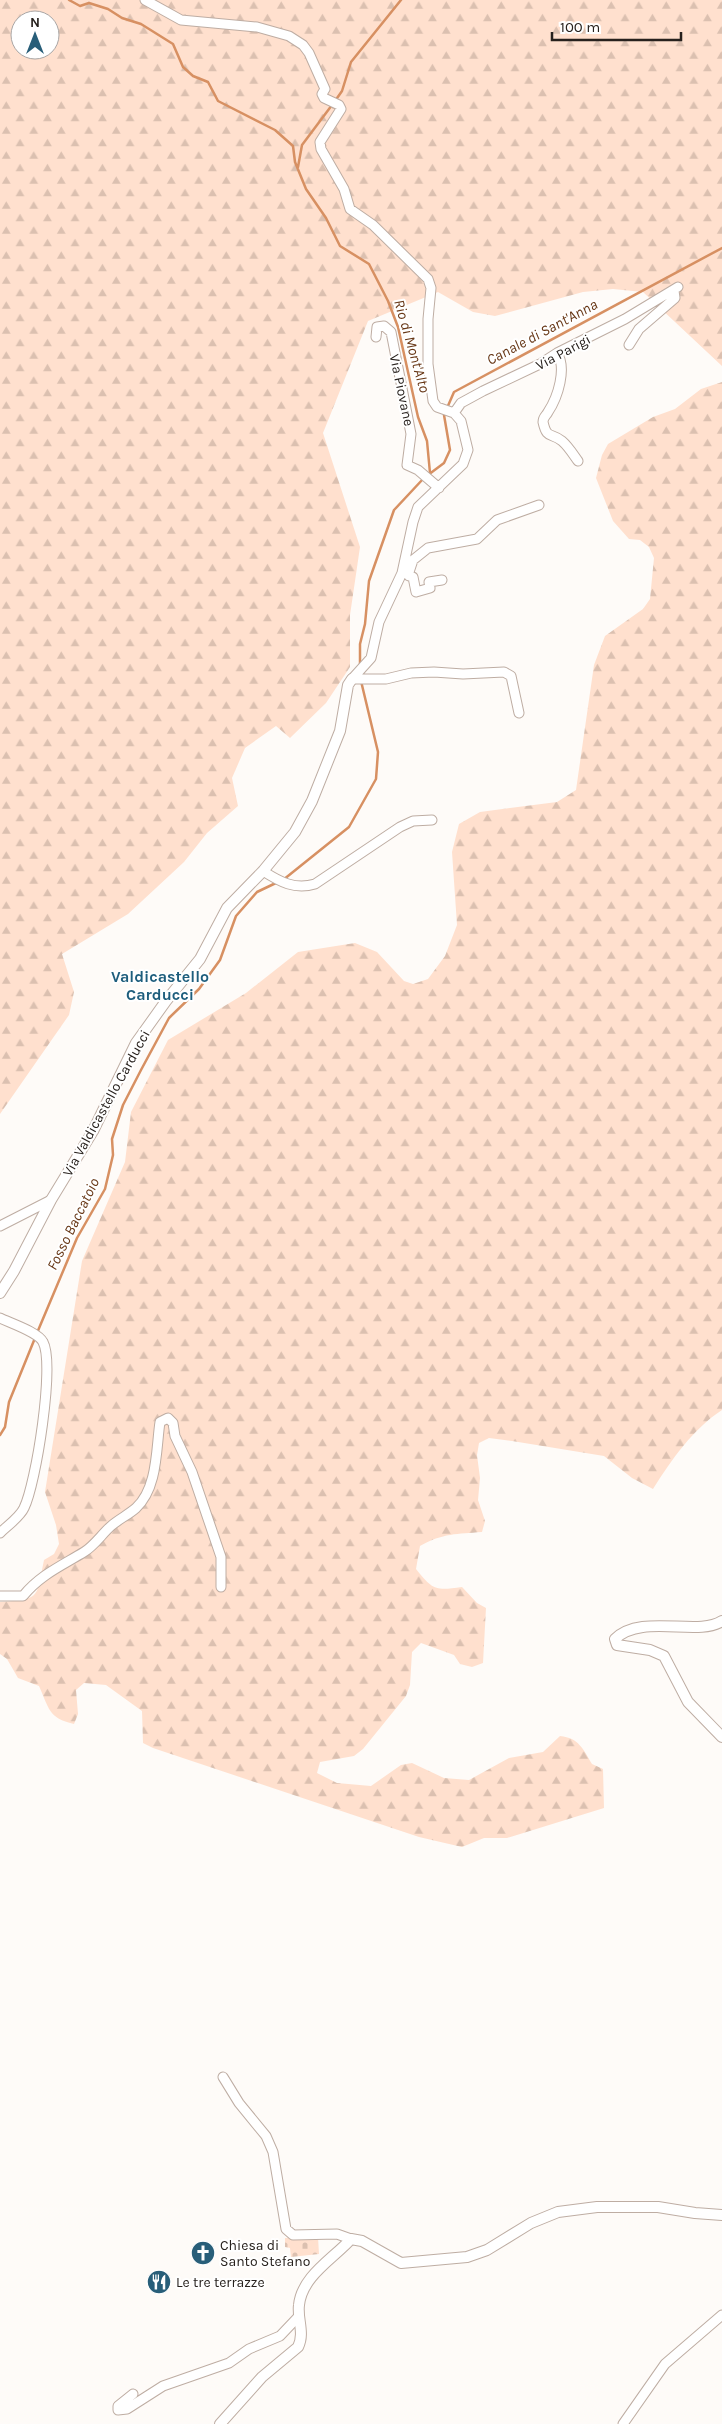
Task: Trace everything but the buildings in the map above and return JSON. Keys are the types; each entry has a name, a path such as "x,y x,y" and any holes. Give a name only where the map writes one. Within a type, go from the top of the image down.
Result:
{"street":[{"path":"145,0 181,20 257,27 289,36 303,44 325,89 322,94 324,98 339,105 341,109 320,142 321,149 344,189 350,209 373,225 428,279 431,288 428,318 429,372 433,401 442,409 453,413"},
{"name":"Via Parigi","path":"453,413 460,404 540,364 557,353 602,332 676,289 675,298 639,329 629,345"},
{"name":"Via Piovane","path":"376,338 377,327 384,326 391,332 411,434 407,465 418,470 437,486"},
{"path":"557,353 561,360 560,376 553,402 542,422 549,436 560,439 578,460"},
{"name":"Via Valdicastello Carducci","path":"0,1293 51,1200 92,1131 136,1043 166,1001 200,959 227,908 263,871 295,832 312,801 340,731 348,685 370,658 379,622 406,573 418,507 437,486 463,464 468,450 461,421 453,413"},
{"path":"442,580 429,582 430,588 416,592 413,577 406,573 413,560 428,548 477,539 497,520 538,505"},
{"path":"352,679 386,679 411,673 463,674 504,672 511,676 519,713"},
{"path":"263,871 290,886 303,887 315,884 400,827 413,821 432,820"},
{"path":"0,1226 51,1200"},
{"path":"0,1318 36,1335 45,1348 46,1377 39,1444 24,1510 0,1533"},
{"path":"0,1596 23,1596 34,1582 49,1571 86,1551 112,1525 137,1507 146,1495 157,1461 160,1422 168,1418 173,1423 175,1436 192,1472 220,1557 220,1587"},
{"path":"722,1621 694,1626 648,1626 621,1633 615,1638 617,1645 650,1650 664,1656 688,1702 722,1738"},
{"path":"223,2077 239,2103 266,2136 273,2152 286,2228 293,2235 337,2234 351,2240 362,2241 401,2263 468,2257 487,2250 531,2223 558,2212 596,2207 658,2207 722,2215"},
{"path":"220,2424 262,2376 298,2347 301,2341 299,2316 302,2292 307,2281 351,2240"},
{"path":"623,2424 665,2364 722,2315"},
{"path":"133,2394 118,2406 118,2410 127,2409 163,2386 229,2363 249,2348 280,2336 299,2316"}],"green space":[{"path":"0,0 722,0 722,366 643,292 613,289 583,292 495,316 473,312 438,292 368,321 323,433 360,547 350,615 350,667 326,703 290,738 276,726 245,748 232,778 238,806 207,833 184,862 128,914 62,954 74,992 69,1015 0,1114"},
{"path":"722,382 722,1410 692,1435 653,1489 632,1478 604,1456 489,1438 479,1443 477,1455 480,1478 478,1500 485,1521 482,1532 443,1536 420,1546 416,1569 431,1585 440,1589 462,1587 477,1603 486,1608 483,1663 472,1667 460,1664 454,1655 421,1643 412,1652 410,1685 406,1696 363,1749 354,1756 320,1762 317,1773 337,1783 371,1786 401,1765 412,1763 444,1778 469,1780 509,1758 543,1752 560,1736 572,1739 580,1745 592,1764 603,1769 604,1808 507,1838 484,1838 462,1847 419,1837 153,1748 143,1743 142,1711 106,1685 84,1683 76,1690 78,1714 74,1724 65,1722 50,1711 39,1686 18,1678 7,1659 0,1654 0,1602 23,1600 34,1595 40,1583 44,1560 54,1554 59,1544 56,1525 45,1492 82,1261 125,1162 131,1112 168,1040 246,993 298,952 355,943 377,952 404,981 413,984 428,979 445,956 457,925 452,852 459,824 480,812 557,802 576,790 594,665 605,636 643,609 650,599 654,558 649,547 640,540 629,539 613,521 596,478 602,455 608,444 653,417 675,409 701,389"},
{"path":"318,2237 319,2254 291,2257 290,2248 285,2247 285,2238"}],"waterway":[{"name":"Rio di Mont'Alto","path":"69,0 80,6 89,3 108,9 122,18 141,24 173,44 183,67 193,76 208,82 218,101 275,130 293,146 295,162 306,189 326,218 340,246 369,264 388,301 398,327 418,417 427,441 430,473"},
{"path":"335,101 342,91 351,62 401,0"},
{"path":"298,167 302,145 332,105"},
{"name":"Canale di Sant'Anna","path":"428,475 444,463 450,450 444,415 454,392 722,248"},
{"name":"Fosso Baccatoio","path":"360,666 360,644 365,624 369,581 394,510 423,479"},
{"name":"Fosso Baccatoio","path":"283,880 349,827 376,779 378,752 361,681"},
{"name":"Fosso Baccatoio","path":"37,1333 77,1238 105,1189 113,1155 112,1139 123,1105 141,1070 169,1018 199,989 220,960 236,916 257,892 278,882"},
{"name":"Fosso Baccatoio","path":"0,1435 5,1427 9,1402 35,1338"}],"place":[{"name":"Chiesa di Santo Stefano","path":"203,2253"},
{"name":"Le tre terrazze","path":"159,2282"}],"district":[{"name":"Valdicastello Carducci","path":"160,985"}]}
